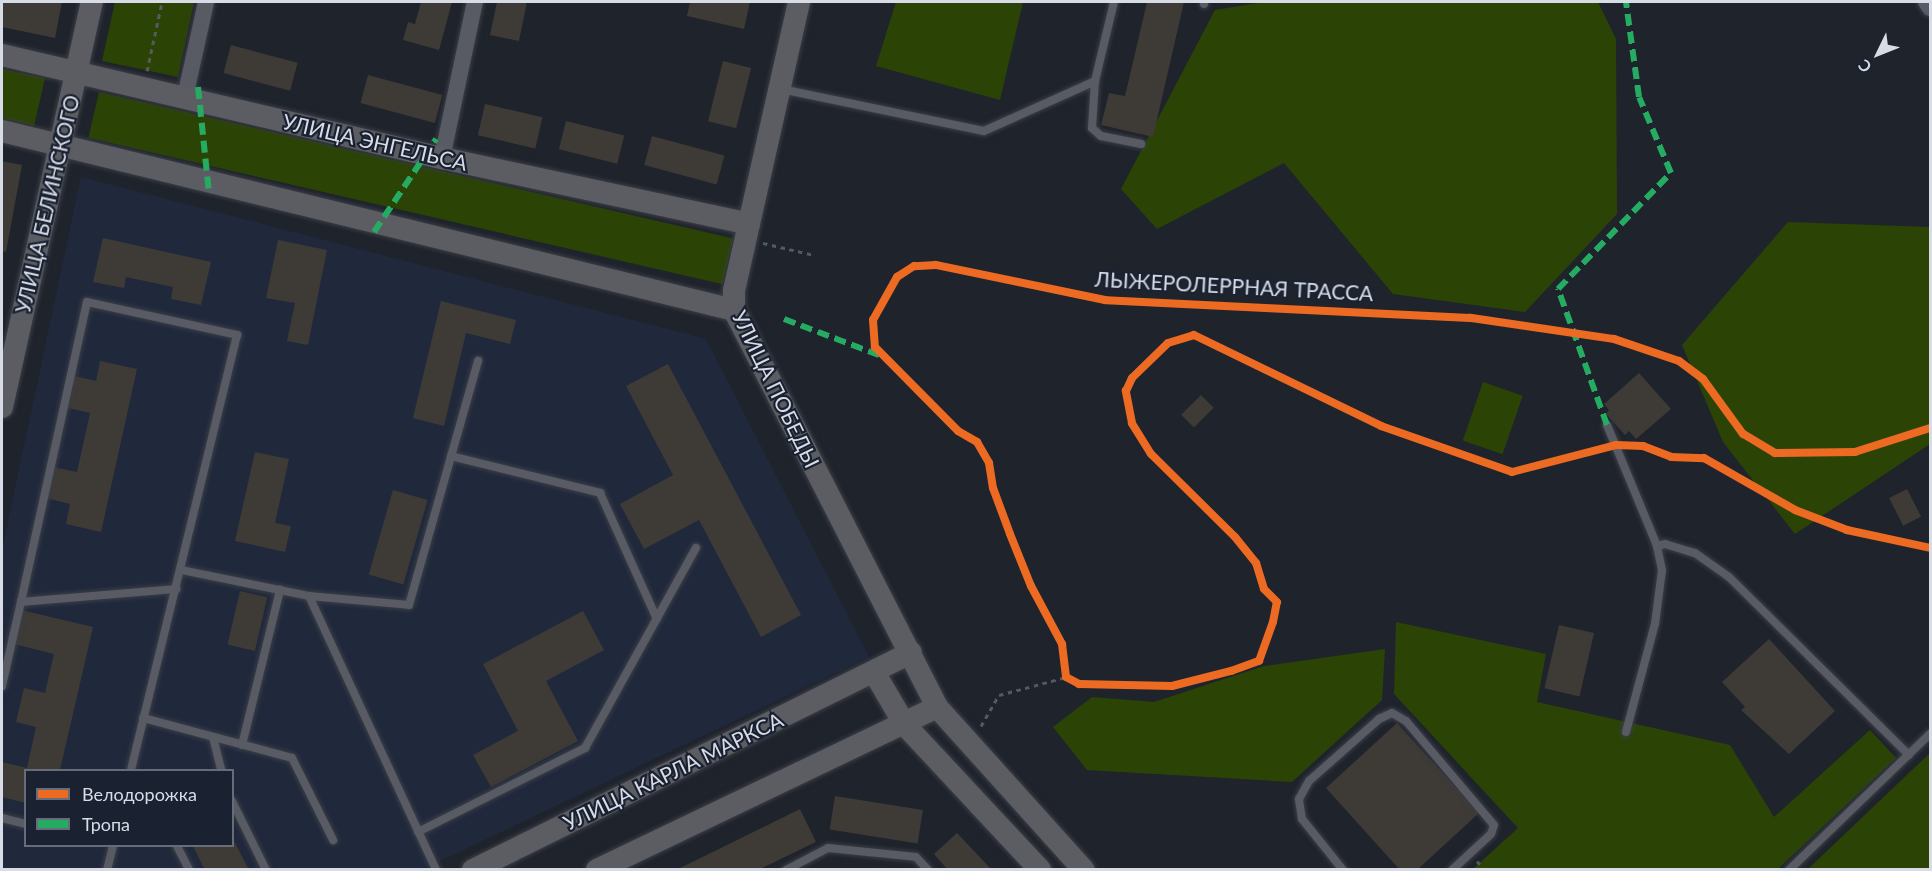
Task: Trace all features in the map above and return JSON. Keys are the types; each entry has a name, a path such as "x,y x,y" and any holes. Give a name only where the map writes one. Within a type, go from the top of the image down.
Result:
{"main road":[{"name":"УЛИЦА БЕЛИНСКОГО","path":"2,407 92,2"},
{"name":"УЛИЦА ПОБЕДЫ","path":"799,2 734,290 734,310 937,707 1084,870"},
{"name":"УЛИЦА ЭНГЕЛЬСА","path":"2,55 442,158 749,224"},
{"path":"2,131 734,310"},
{"path":"911,653 874,672 904,725 1040,870"},
{"name":"УЛИЦА КАРЛА МАРКСА","path":"473,870 874,672"},
{"path":"597,870 904,725 937,707"}],"street":[{"path":"185,97 206,2"},
{"path":"442,158 474,2"},
{"path":"1926,2 1930,8"}],"lane":[{"path":"1114,2 1095,81 1092,128 1101,136 1141,144"},
{"path":"780,89 984,131 1095,81"},
{"path":"2,686 87,302 237,335 131,769"},
{"path":"181,570 309,596 409,605 478,360"},
{"path":"1607,425 1658,546 1662,570 1655,624 1626,732"},
{"path":"452,456 600,493 657,619"},
{"path":"1658,546 1665,544 1695,553 1729,578 1909,755"},
{"path":"418,832 585,748 696,548"},
{"path":"21,602 176,589"},
{"path":"242,745 280,590"},
{"path":"309,596 436,870"},
{"path":"1343,870 1302,819 1299,799 1309,781 1379,718 1392,713 1406,721 1494,825 1491,834 1452,870"},
{"path":"143,718 292,758 333,840"},
{"path":"1789,870 1930,734"},
{"path":"213,737 221,769"},
{"path":"234,805 266,870"},
{"path":"2,818 24,824"},
{"path":"107,870 110,847"},
{"path":"178,847 189,870"},
{"path":"786,870 828,848 916,857 928,870"}],"path":[{"path":"146,75 162,2"},
{"path":"763,243 814,255"},
{"path":"980,728 999,695 1069,679 1065,666"}],"shaded area":[{"path":"81,177 706,339 869,657 423,869 2,870 2,550"}],"green space":[{"path":"115,2 194,2 178,77 102,61"},
{"path":"896,2 1023,2 1000,100 876,66"},
{"path":"1264,2 1598,2 1616,39 1617,214 1525,312 1393,294 1284,163 1157,229 1121,189 1215,10"},
{"path":"2,69 45,78 34,126 2,118"},
{"path":"99,92 733,238 723,284 88,138"},
{"path":"1788,222 1930,227 1930,444 1795,534 1723,442 1682,345"},
{"path":"1483,382 1523,396 1503,454 1463,441"},
{"path":"1396,622 1546,654 1537,702 1730,745 1774,817 1870,730 1896,758 1778,869 1473,869 1518,828 1394,694"},
{"path":"1385,649 1382,700 1292,782 1087,770 1053,727 1092,697 1154,702 1264,666"},
{"path":"1930,753 1930,869 1808,869"}],"building":[{"path":"2,2 62,2 55,38 2,27"},
{"path":"421,2 452,2 439,50 403,40 408,22 415,24"},
{"path":"497,2 527,2 519,41 490,35"},
{"path":"690,2 750,2 744,29 687,16"},
{"path":"1147,2 1184,2 1153,137 1101,125 1109,93 1125,96"},
{"path":"231,45 298,63 290,91 223,73"},
{"path":"723,61 751,68 736,128 708,121"},
{"path":"368,75 442,95 435,123 360,103"},
{"path":"485,104 542,117 535,148 478,135"},
{"path":"566,121 624,136 617,164 559,149"},
{"path":"652,136 724,155 717,184 644,165"},
{"path":"2,161 22,165 6,252 2,251"},
{"path":"103,238 211,262 201,305 171,299 173,287 126,277 124,288 93,282"},
{"path":"278,240 327,250 308,345 287,341 295,303 266,298"},
{"path":"441,301 516,320 510,344 466,333 444,426 413,418"},
{"path":"100,361 137,369 101,532 66,524 70,504 46,498 53,467 77,472 90,413 68,408 75,376 96,381"},
{"path":"668,364 801,615 761,637 699,520 644,549 620,504 673,475 626,386"},
{"path":"1639,373 1671,409 1636,439 1629,431 1625,435 1606,414 1609,410 1604,404"},
{"path":"1201,395 1214,408 1194,428 1181,415"},
{"path":"255,452 289,459 275,523 291,526 285,552 235,541"},
{"path":"1907,489 1921,517 1903,526 1889,498"},
{"path":"393,490 428,500 403,585 369,575"},
{"path":"240,591 267,597 255,651 228,645"},
{"path":"21,610 93,627 60,769 24,769 24,802 2,797 2,762 27,768 36,727 16,722 24,688 45,693 54,654 14,644"},
{"path":"583,611 604,650 546,681 578,741 491,787 473,755 518,731 483,664"},
{"path":"1559,625 1594,633 1579,696 1544,688"},
{"path":"1769,639 1835,711 1789,754 1741,710 1745,707 1722,682"},
{"path":"1397,723 1479,813 1417,870 1400,870 1326,788"},
{"path":"835,796 923,810 918,844 830,830"},
{"path":"800,809 816,842 758,870 676,870"},
{"path":"957,833 992,870 948,870 934,854"},
{"path":"234,841 249,870 205,870 194,847 234,847"}],"marked path":[{"path":"1607,425 1558,289 1671,173 1639,97 1626,2"},
{"path":"198,87 209,193"},
{"path":"374,232 436,139"},
{"path":"784,319 879,355"}],"cycle path":[{"name":"ЛЫЖЕРОЛЕРРНАЯ ТРАССА","path":"1930,428 1855,452 1775,453 1743,434 1703,379 1679,361 1614,339 1471,318 1105,300 936,265 914,266 897,277 873,320 875,347 958,431 977,442 989,463 993,488 1010,534 1031,586 1062,644 1066,677 1079,684 1172,686 1231,671 1259,661 1273,622 1277,602 1264,589 1256,563 1235,537 1151,454 1132,423 1126,391 1132,378 1168,343 1194,335 1381,426 1512,472 1616,445 1643,446 1671,457 1704,458 1795,510 1847,530 1930,548"}]}
